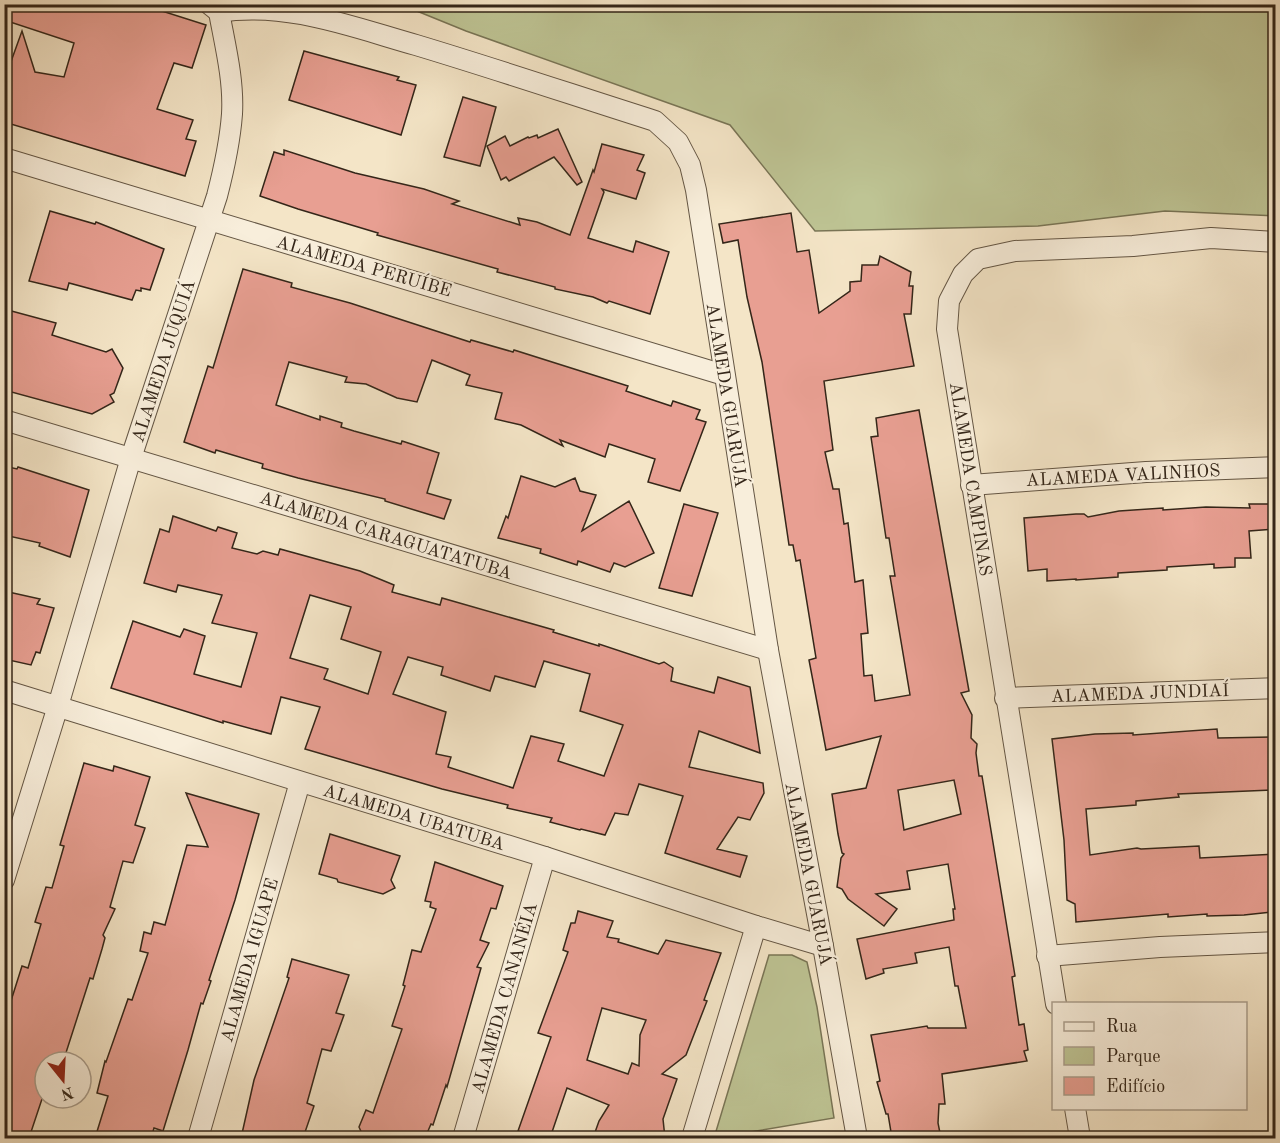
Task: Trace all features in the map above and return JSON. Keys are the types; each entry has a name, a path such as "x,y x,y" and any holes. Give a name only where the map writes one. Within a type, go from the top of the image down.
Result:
{"street":[{"name":"ALAMEDA JUQUIÁ","path":"58,706 131,458 210,220 226,159 232,113 229,69 214,8"},
{"name":"ALAMEDA GUARUJÁ","path":"214,8 288,11 331,21 477,64 655,122 678,142 690,165 768,650 856,1138"},
{"name":"ALAMEDA PERUÍBE","path":"4,158 724,375"},
{"name":"ALAMEDA CAMPINAS","path":"1056,1002 947,329 949,301 963,274 978,259 1015,251 1133,246 1211,238 1275,242"},
{"name":"ALAMEDA CARAGUATATUBA","path":"4,420 768,650"},
{"name":"ALAMEDA VALINHOS","path":"971,484 1146,472 1275,467"},
{"name":"ALAMEDA JUNDIAÍ","path":"1005,698 1275,688"},
{"name":"ALAMEDA UBATUBA","path":"4,690 545,857 823,946"},
{"path":"4,880 58,706"},
{"name":"ALAMEDA IGUAPE","path":"198,1138 300,783"},
{"name":"ALAMEDA CANANÉIA","path":"463,1138 545,857"},
{"path":"692,1138 756,926"},
{"path":"1047,956 1160,947 1275,942"},
{"path":"1075,1110 1080,1138"}],"green space":[{"path":"402,5 1275,5 1275,216 1165,211 1038,226 815,231 730,125 466,31"},
{"path":"769,955 792,955 807,962 817,1007 834,1118 714,1138"}],"building":[{"path":"4,4 140,4 206,25 192,68 174,63 157,109 193,120 186,139 196,141 185,176 4,122 4,81 22,31 35,72 64,77 74,43 4,20"},
{"path":"304,51 399,77 397,80 416,85 401,135 289,100"},
{"path":"463,97 496,107 480,166 444,157"},
{"path":"558,129 582,182 577,185 554,157 509,181 506,177 501,180 487,146 505,136 510,146 528,137 537,135 538,138"},
{"path":"602,144 644,155 637,170 645,173 636,199 602,189 604,192 588,238 633,252 636,241 669,252 650,314 497,272 498,269 377,235 378,233 260,196 274,152 284,155 284,150 355,173 424,189 459,201 452,204 520,225 518,218 537,222 570,235"},
{"path":"50,211 95,224 96,222 164,249 150,290 141,288 141,291 136,290 132,300 69,283 67,290 29,281"},
{"path":"791,213 797,252 809,250 819,313 850,291 850,282 861,281 862,265 878,265 880,256 911,272 909,286 913,286 911,314 904,314 914,366 824,381 833,450 825,452 833,489 839,489 844,524 848,523 855,582 863,580 868,633 861,634 864,676 872,675 875,701 910,695 890,576 895,576 889,538 886,538 871,437 878,436 876,418 919,410 969,691 961,693 972,715 971,738 977,744 979,776 982,776 1015,976 1012,977 1019,1025 1024,1024 1028,1050 1024,1051 1027,1061 942,1074 945,1104 939,1104 938,1123 941,1138 892,1138 888,1114 886,1114 877,1082 880,1081 871,1035 927,1026 928,1028 966,1028 958,986 955,986 949,947 915,953 917,963 883,969 884,973 866,979 857,939 954,920 953,909 955,909 948,864 907,871 910,889 876,894 897,909 884,926 848,899 842,889 837,887 841,858 844,854 838,834 832,794 866,788 881,736 826,750 809,660 816,658 800,560 796,561 793,545 789,545 762,362 747,297 738,240 723,243 719,224","holes":["954,780 961,814 904,830 898,790"]},
{"path":"243,269 292,283 291,287 350,303 470,342 471,340 513,352 514,350 628,386 626,391 671,406 673,401 700,410 696,419 706,422 680,491 648,482 655,459 609,444 605,457 560,440 563,446 521,425 495,419 502,393 466,385 470,375 432,360 417,402 397,398 366,384 345,382 347,377 289,362 276,405 320,420 320,416 342,423 341,427 354,431 401,444 402,441 439,453 427,493 451,500 444,519 385,501 385,499 262,468 263,464 216,450 215,453 184,442 208,366 213,368"},
{"path":"4,309 56,323 52,335 106,352 112,349 123,368 114,393 110,395 114,402 92,414 4,390"},
{"path":"4,466 17,469 18,467 89,490 70,557 39,546 40,543 4,535"},
{"path":"521,476 555,487 575,478 580,491 596,495 582,531 629,501 654,553 625,567 614,563 610,572 578,561 577,565 540,553 541,549 498,538 506,516 508,518"},
{"path":"684,504 718,513 692,596 659,588"},
{"path":"1249,504 1275,504 1275,529 1249,531 1251,558 1235,558 1235,567 1214,568 1214,564 1167,567 1167,570 1118,573 1118,577 1047,581 1047,569 1028,571 1024,518 1076,514 1084,514 1088,517 1119,511 1163,508 1163,510 1206,507 1250,508"},
{"path":"173,516 216,531 218,527 237,533 232,548 257,554 263,551 278,555 280,549 360,571 394,585 392,592 440,605 442,598 554,630 553,632 599,646 599,644 659,664 664,662 673,668 671,681 714,693 718,677 750,687 760,753 699,731 689,767 763,783 764,793 750,820 738,817 717,849 747,856 740,877 665,853 683,796 639,784 628,815 615,813 605,835 550,822 552,818 507,808 508,805 442,789 305,749 320,707 281,697 271,734 223,721 223,723 111,688 133,621 180,637 184,629 205,636 194,674 241,687 257,633 212,623 222,595 178,585 176,592 144,583 160,529 169,532","holes":["310,595 351,607 341,639 381,652 368,694 324,679 328,669 290,658","408,657 443,667 441,675 490,691 495,676 535,687 544,661 590,674 580,711 623,725 604,776 558,761 564,744 531,736 513,788 448,767 451,757 436,754 446,712 393,694"]},
{"path":"4,591 40,599 37,604 54,608 40,653 36,652 31,665 4,659"},
{"path":"1217,729 1218,738 1275,737 1275,790 1178,794 1179,797 1136,801 1136,805 1086,809 1090,855 1137,848 1199,846 1200,858 1275,854 1275,904 1272,904 1272,912 1168,917 1168,914 1076,922 1075,904 1067,900 1064,840 1052,739 1095,734 1133,733 1133,735"},
{"path":"84,763 113,771 114,766 150,777 135,825 145,828 133,863 123,861 110,907 115,909 103,935 105,938 93,979 90,978 67,1050 33,1050 33,1110 38,1110 29,1138 4,1138 4,1023 22,966 28,968 41,924 35,922 46,887 52,888 64,846 60,845"},
{"path":"186,793 259,814 235,900 209,980 211,981 203,1004 201,1003 163,1131 154,1128 151,1138 95,1138 108,1096 97,1093 105,1061 128,999 132,1000 148,953 140,951 144,932 151,934 154,922 165,925 187,845 208,847"},
{"path":"330,834 400,856 391,880 395,888 383,894 338,882 337,879 319,874"},
{"path":"435,862 503,886 496,909 491,908 480,940 489,943 477,967 481,968 447,1087 446,1085 433,1125 431,1124 425,1138 364,1138 359,1127 366,1110 373,1113 402,1029 392,1026 405,986 403,985 412,950 421,952 436,909 430,907 431,902 425,901"},
{"path":"578,911 613,921 607,937 619,939 618,942 658,954 666,940 721,953 704,1000 707,1001 686,1055 662,1074 677,1079 663,1119 665,1138 593,1138 599,1121 609,1105 567,1088 550,1138 540,1138 518,1131 551,1037 538,1033 568,952 563,950 571,923 575,923","holes":["602,1008 646,1020 640,1035 639,1066 632,1063 628,1074 587,1060"]},
{"path":"292,959 349,975 336,1013 344,1015 331,1051 322,1049 307,1103 314,1106 303,1138 241,1138 254,1080 289,978 287,977"}]}
